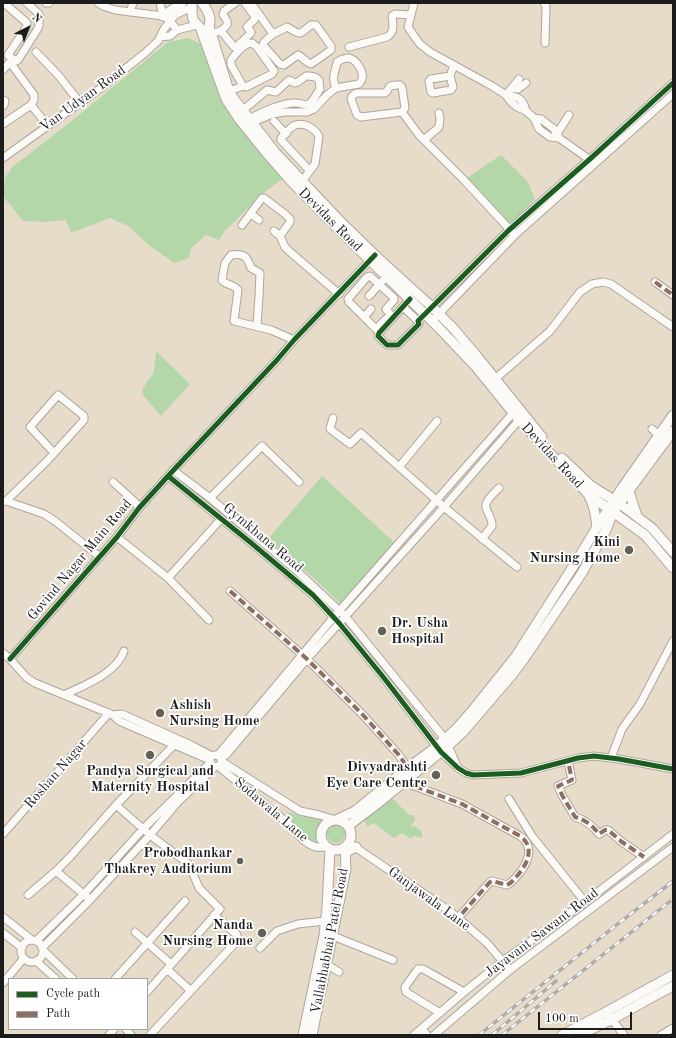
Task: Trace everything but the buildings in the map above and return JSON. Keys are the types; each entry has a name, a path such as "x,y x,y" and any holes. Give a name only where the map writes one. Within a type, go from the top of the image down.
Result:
{"main road":[{"path":"166,19 187,5 203,3"},
{"name":"Devidas Road","path":"203,3 210,22 204,28"},
{"name":"Devidas Road","path":"187,5 194,23 204,28 229,91 242,111 274,152 338,218 387,276 410,299 429,311"},
{"name":"Devidas Road","path":"204,28 226,99 239,119 290,180 476,355 543,438 589,489 617,502 638,517 652,528 673,552"},
{"name":"Devidas Road","path":"436,318 516,417 611,510 644,535 673,568"},
{"path":"626,489 655,432 673,415"},
{"path":"447,743 516,656 597,527 673,431"},
{"path":"597,527 589,489 608,491 626,489"},
{"path":"626,489 638,517"},
{"path":"606,530 611,510"},
{"path":"348,826 378,804 438,750 463,732 524,660 582,573 606,530 614,521 628,523"},
{"path":"336,820 348,826 351,834 349,847 335,850 328,847 322,840 322,830 328,823 356,811 408,768 438,750"},
{"name":"Vallabhabhai Patel Road","path":"312,1035 326,964 328,934 326,921 328,847"},
{"name":"Vallabhabhai Patel Road","path":"302,1035 346,869 349,847"},
{"path":"579,1035 673,975"},
{"path":"609,1016 673,986"},
{"path":"562,1035 590,1029"}],"street":[{"path":"4,3 27,23 26,28 8,55 16,61 28,45 39,26 39,14 27,3"},
{"path":"98,3 103,6 110,5 130,12 166,19"},
{"path":"130,12 133,3"},
{"path":"160,3 166,19 177,30"},
{"path":"235,3 224,11 223,15 228,22 221,31 234,47 236,47 251,33 247,27 255,19 245,3"},
{"path":"251,3 273,34"},
{"path":"414,3 408,27 420,44 430,52 492,86 506,96 517,107 526,110 534,118 539,129 550,137 557,136 593,161"},
{"path":"544,3 546,6 545,43"},
{"path":"349,47 387,37 393,31 393,15 411,15"},
{"name":"Van Udyan Road","path":"3,158 106,85 139,57 160,37 164,29 166,19"},
{"path":"311,25 316,25 331,46 331,50 311,64 307,63 301,56 298,55 284,65 280,64 263,45 264,42 273,34 287,27 298,34 301,34 311,25"},
{"name":"Van Udyan Road","path":"160,37 170,36 177,30 204,28 221,31"},
{"path":"229,91 246,86 272,74 274,71 257,47 252,43 246,44 242,47 231,60 231,66 243,86"},
{"path":"36,52 59,76 80,103"},
{"path":"250,121 272,114 285,112 307,112 314,109 336,88 359,84 363,78 362,70 352,59 348,58 337,62 336,72 333,76 333,81 336,88"},
{"path":"3,70 9,63 12,65 34,96 34,100 31,105 3,124"},
{"path":"450,76 454,65"},
{"path":"223,74 232,68"},
{"path":"242,111 267,90 276,92 289,80 298,82 306,76 309,76 315,77 319,80 320,89 308,105 293,103 282,105 262,112 250,121"},
{"path":"506,96 519,79"},
{"path":"512,88 518,89 526,83"},
{"path":"593,161 673,83"},
{"path":"390,85 400,85 402,87 405,108 402,112 361,117 357,115 351,99 356,93 385,93 390,85"},
{"path":"410,299 379,333 378,336 387,345 398,344 419,324 418,321 512,233 593,161 673,94"},
{"path":"3,100 5,101 3,106"},
{"path":"253,102 262,112"},
{"path":"31,105 48,126"},
{"path":"402,112 419,135 463,179 512,233"},
{"path":"424,140 439,127 439,113"},
{"path":"557,136 569,115"},
{"path":"274,120 286,134"},
{"path":"302,181 310,171 315,164 319,136 307,124 294,126 281,138 281,140 310,171"},
{"path":"242,225 262,198 264,198 290,219 290,222 280,236"},
{"path":"251,214 259,220"},
{"path":"274,231 280,236 289,251 338,294"},
{"path":"436,318 512,233"},
{"path":"257,326 260,273 251,268 247,258 239,255 232,255 225,262 222,280 236,287 238,290 234,322 271,330 294,340"},
{"name":"Govind Nagar Main Road","path":"10,659 117,537 139,508 294,340 373,258"},
{"path":"370,276 380,285 394,298 394,300 386,309 390,316 376,329 349,302 348,299 367,277 370,276"},
{"path":"369,296 387,276"},
{"path":"495,379 550,331 580,292 592,284 603,282 611,284 673,327"},
{"path":"655,282 673,295"},
{"path":"403,307 418,321"},
{"path":"364,317 371,309"},
{"path":"54,453 30,427 58,395 84,416 84,418 54,453 5,501 44,514 100,556"},
{"path":"342,614 436,500 516,417"},
{"path":"3,983 23,954 25,943 34,941 84,894 143,829 216,761 226,755 336,620 444,507 516,417"},
{"path":"333,418 330,429 350,444 360,433 444,507 517,567"},
{"path":"398,467 437,421"},
{"path":"210,498 262,446 299,482"},
{"name":"Gymkhana Road","path":"171,473 210,498 296,570 342,614 391,672 447,743 458,768"},
{"name":"Gymkhana Road","path":"171,473 221,519 276,563 313,596 336,620 384,678 438,750 458,768"},
{"path":"112,482 135,502 139,508"},
{"path":"482,539 492,526 486,503 499,488"},
{"path":"168,578 221,519"},
{"path":"117,537 168,578 209,620"},
{"path":"230,591 305,657 363,715 398,754 408,768"},
{"path":"612,758 622,729 640,704 673,641"},
{"path":"64,695 85,686 113,668 124,651"},
{"name":"Sodawala Lane","path":"3,653 27,678 35,683 121,718 216,761 300,811 319,814 336,820"},
{"path":"384,678 391,672"},
{"name":"Roshan Nagar","path":"3,834 111,714"},
{"path":"28,895 70,857 116,805 176,742"},
{"path":"458,768 466,773 473,774 521,772 578,758 594,756 673,769"},
{"path":"3,933 31,962 41,958 42,949 90,900 216,761"},
{"name":"Sodawala Lane","path":"216,761 289,824 303,840 317,847 328,847"},
{"path":"568,761 572,780 558,786 576,817 588,822 599,834 605,830 608,830 622,842 644,856"},
{"path":"404,782 462,804 520,836 528,844 527,859 524,868 512,881 507,885 492,881 490,882 458,918"},
{"path":"509,799 532,836 585,902"},
{"path":"116,805 150,835 189,864 200,888 220,908 148,991"},
{"name":"Jayavant Sawant Road","path":"414,1035 503,961 585,902 673,834"},
{"name":"Ganjawala Lane","path":"349,847 451,912 487,943 510,970"},
{"name":"Jayavant Sawant Road","path":"434,1035 510,970 673,847"},
{"path":"56,871 90,900"},
{"path":"116,978 185,901"},
{"path":"150,1035 237,941 238,938 235,933 214,915"},
{"path":"3,917 40,944 42,949 72,978"},
{"path":"260,948 277,931 298,924 326,921"},
{"path":"135,932 191,991"},
{"path":"328,934 393,960"},
{"path":"3,977 23,954"},
{"path":"36,961 55,978"},
{"path":"326,964 339,972"},
{"path":"440,1013 406,992 405,987 418,969 422,969 464,992"},
{"path":"609,1016 624,1035"},
{"path":"661,1035 673,1028"},
{"path":"422,1029 427,1035"}],"green space":[{"path":"188,38 201,44 225,106 262,151 282,179 261,195 225,231 219,240 206,235 191,248 189,258 174,263 150,246 128,226 110,218 71,233 66,220 45,222 23,221 3,196 5,178 13,166 64,127 168,42"},
{"path":"501,155 527,181 535,199 510,225 467,178"},
{"path":"156,351 190,384 161,416 142,394 143,388 154,372"},
{"path":"322,476 396,544 343,606 316,580 268,539"},
{"path":"384,790 409,815 414,815 415,820 410,827 415,826 421,831 423,838 414,836 411,839 402,833 394,838 374,823 367,827 360,806"},
{"path":"286,812 324,819 317,844 304,838"},
{"path":"332,825 340,825 345,830 343,841 340,843 332,843 327,838 327,830"}],"railway":[{"path":"479,1035 673,881"},
{"path":"502,1035 673,899"},
{"path":"492,1035 556,981"}],"marked path":[{"path":"655,282 673,295"},
{"path":"230,591 307,659 363,715 398,754 408,768"},
{"path":"569,766 572,780 558,786 575,817 589,824 599,834 605,830 608,830 622,842 644,857"},
{"path":"404,782 462,804 520,836 528,845 529,851 527,861 521,872 514,880 507,885 492,881 490,882 458,918"}],"cycle path":[{"path":"410,299 379,333 378,336 387,345 398,345 419,324 418,321 509,230 673,83"},
{"path":"10,659 117,537 139,508 294,340 375,255"},
{"path":"168,476 313,595 339,623 384,678 441,752 458,768 466,773 473,775 521,773 578,758 594,756 673,769"}],"place":[{"name":"Kini Nursing Home","path":"629,550"},
{"name":"Dr. Usha Hospital","path":"382,631"},
{"name":"Ashish Nursing Home","path":"160,713"},
{"name":"Pandya Surgical and Maternity Hospital","path":"150,755"},
{"name":"Divyadrashti Eye Care Centre","path":"436,775"},
{"name":"Probodhankar Thakrey Auditorium","path":"240,861"},
{"name":"Nanda Nursing Home","path":"262,933"}]}
